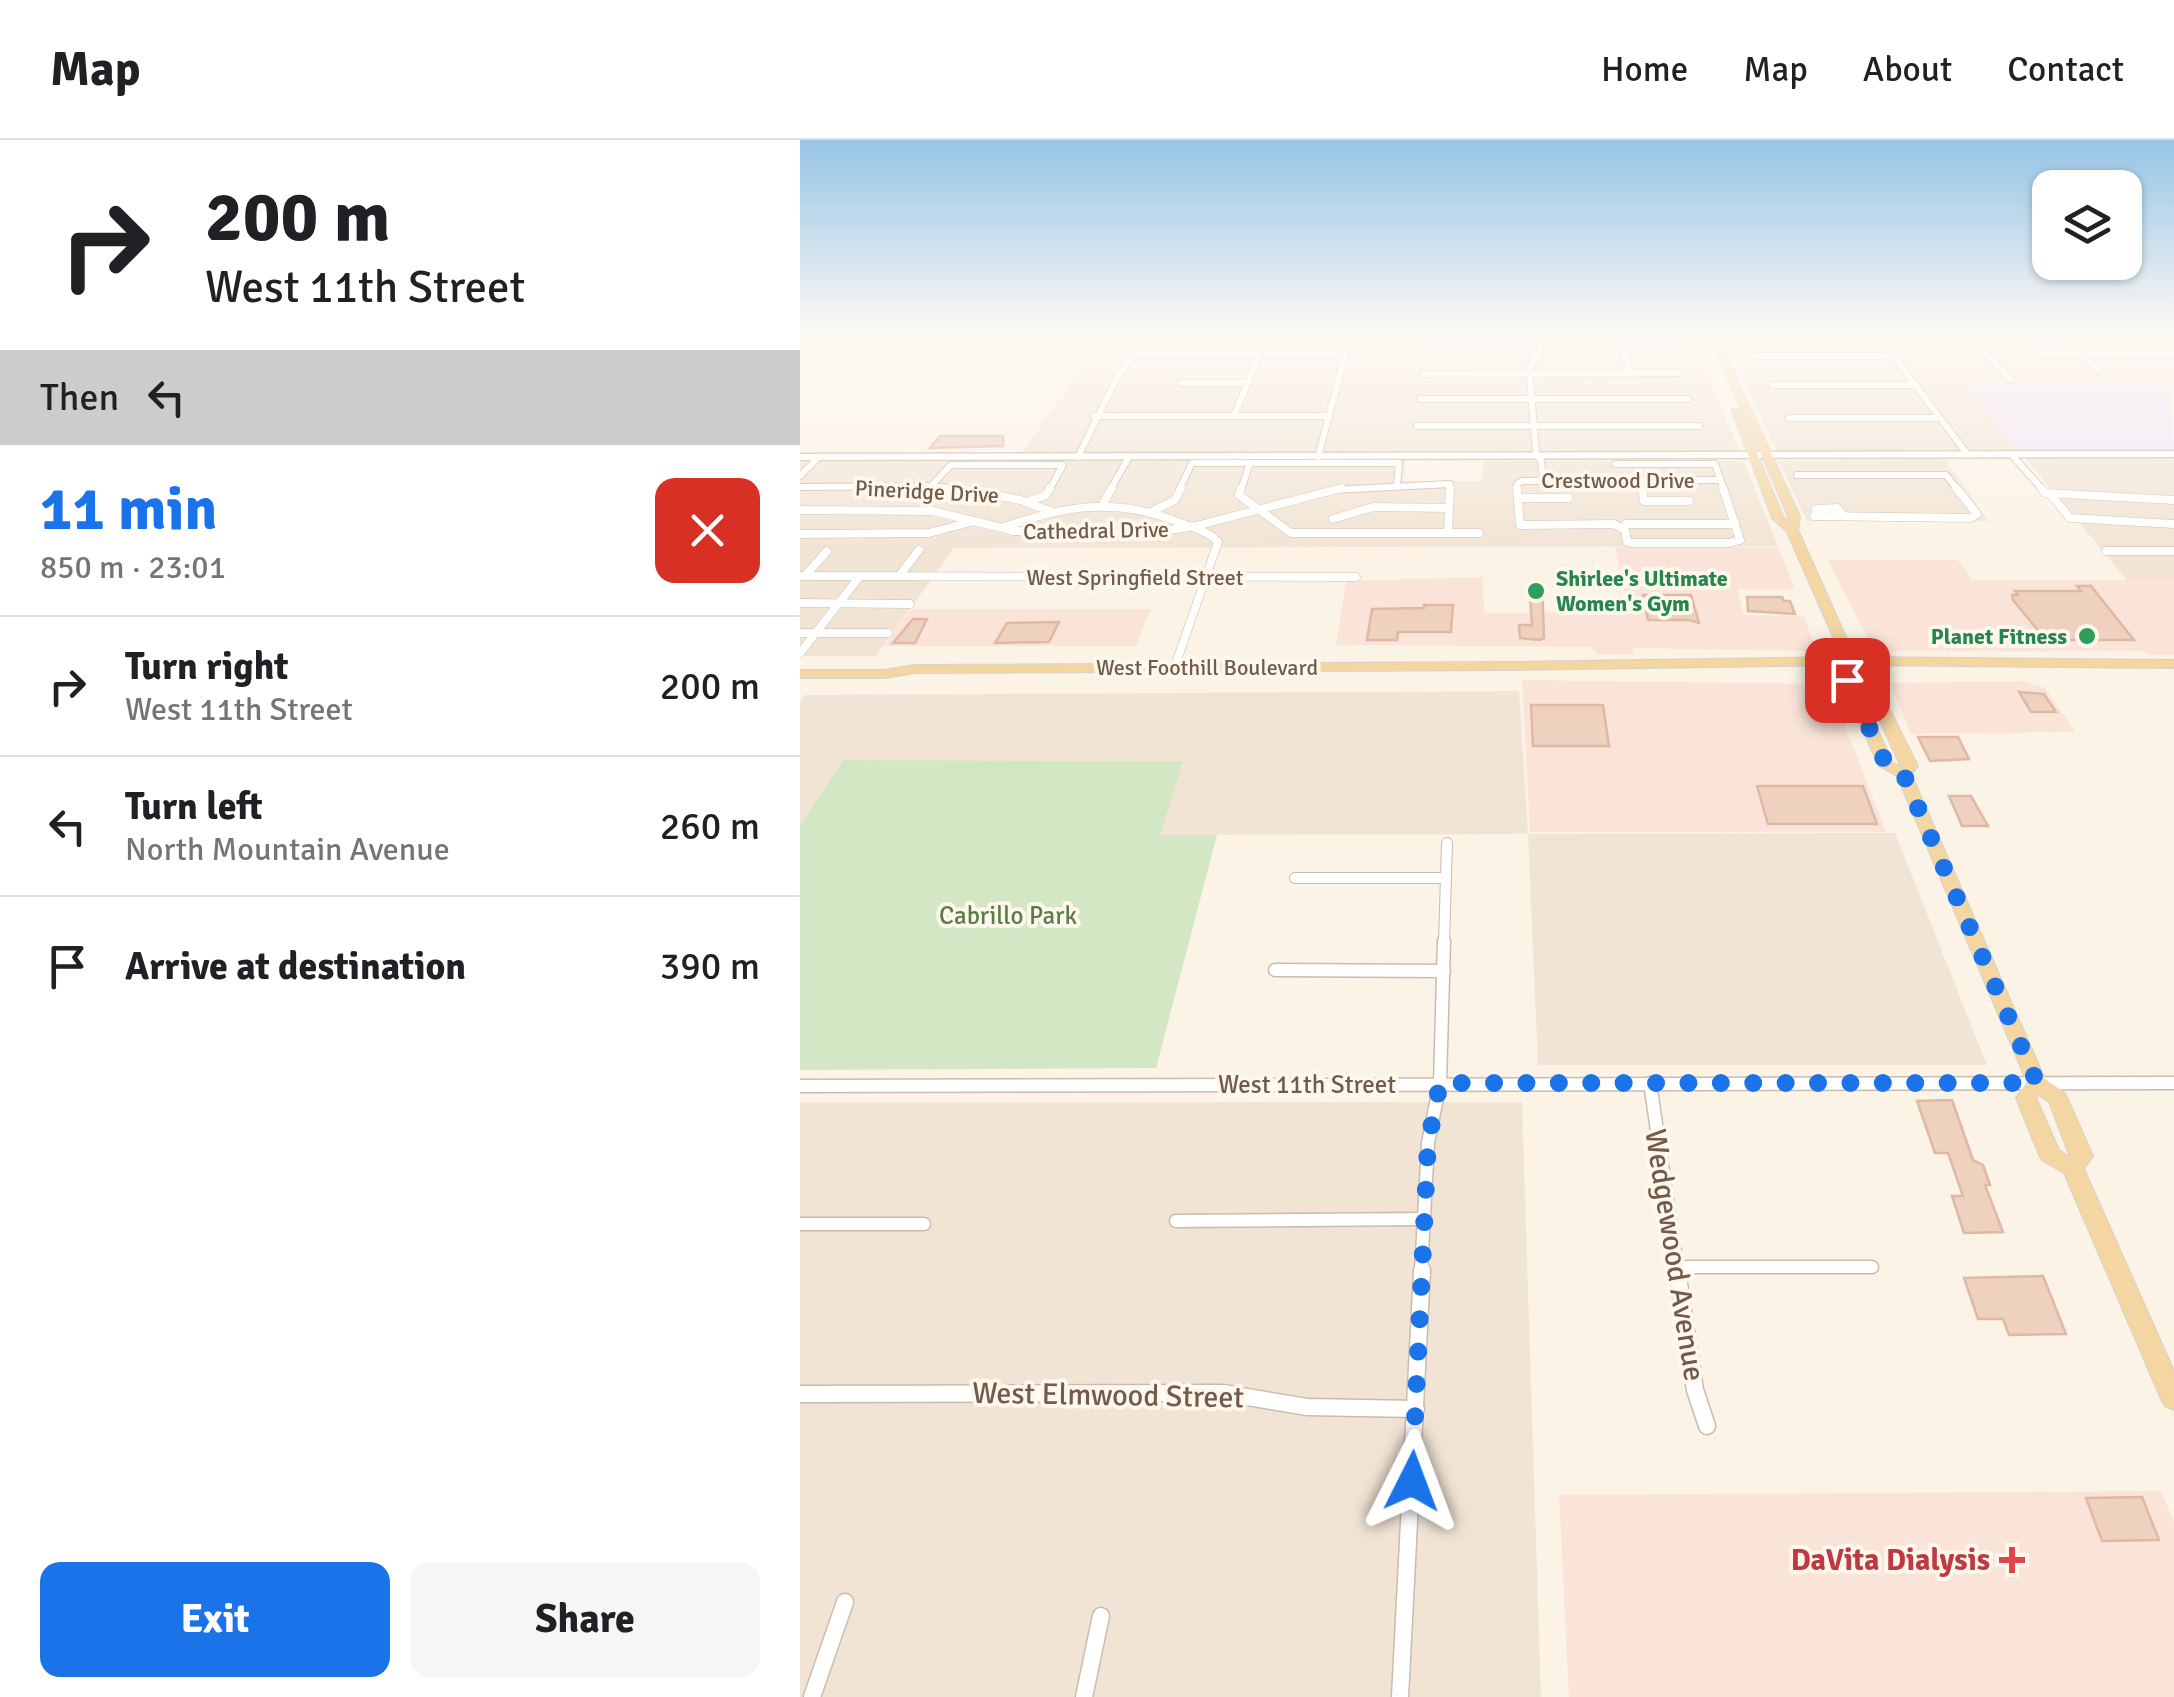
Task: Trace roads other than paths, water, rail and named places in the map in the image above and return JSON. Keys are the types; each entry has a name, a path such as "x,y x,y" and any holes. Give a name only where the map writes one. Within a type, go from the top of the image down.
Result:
{"main road":[{"path":"1733,409 1778,518 1792,530 1853,666 1869,682 1910,766 1903,773 2037,1083 2026,1098 2050,1155 2073,1168 2174,1399"},
{"path":"1746,409 1794,516 1792,530"},
{"name":"West Foothill Boulevard","path":"804,671 885,664 914,669"},
{"name":"West Foothill Boulevard","path":"804,671 885,674 914,669 1175,666 1501,666 1542,672 1853,666 1992,670 2014,665 2174,664"}],"street":[{"path":"1078,457 1094,430 1094,416 1099,409"},
{"path":"1234,416 1237,409"},
{"path":"1318,457 1331,409"},
{"path":"1532,409 1543,480"},
{"path":"1933,409 1968,455"},
{"path":"1094,416 1329,416"},
{"path":"1789,418 1940,418"},
{"path":"1417,426 1698,426"},
{"path":"2011,454 2040,491 2051,495 2174,500"},
{"path":"1614,460 2174,454"},
{"path":"1841,455 1851,475"},
{"path":"800,457 1078,457 1123,473 1318,457 1538,456 1715,464 1738,542 1632,543 1627,542 1624,530 1614,524 1520,530 1519,498 1568,498"},
{"path":"800,476 819,457"},
{"path":"1614,460 1619,480"},
{"path":"1153,511 1175,500 1192,463 1399,463 1397,484"},
{"path":"1250,463 1240,495 1291,533 1479,533"},
{"path":"931,486 951,465 1063,464 1046,495 1028,502"},
{"path":"1573,468 1575,480"},
{"path":"1107,502 1123,473"},
{"path":"1797,476 1946,475 1977,514 1971,518 1844,516 1831,506 1816,509 1816,516"},
{"name":"Crestwood Drive","path":"1519,498 1518,484 1543,480 1719,480"},
{"path":"1640,480 1644,501 1688,501"},
{"name":"Cathedral Drive","path":"800,510 933,511 998,529 1149,532 1196,526 1325,490 1397,484 1450,484 1449,508"},
{"name":"Pineridge Drive","path":"800,486 931,486 990,491 1050,512"},
{"path":"2051,495 2070,518 2174,524"},
{"path":"998,529 1050,512 1107,502 1153,511 1196,526 1218,542 1175,666"},
{"path":"1333,519 1370,508 1449,508 1448,533"},
{"path":"800,534 929,533 975,521"},
{"path":"1626,524 1735,524"},
{"path":"899,576 919,550"},
{"path":"2106,551 2174,550"},
{"path":"803,576 827,551"},
{"name":"West Springfield Street","path":"803,576 1356,574"},
{"path":"800,652 860,576"},
{"path":"800,604 910,604"},
{"path":"800,633 888,633"},
{"path":"1400,1697 1428,1143 1440,1083 1447,843"},
{"path":"1295,878 1446,878"},
{"path":"1275,970 1444,970"},
{"name":"Wedgewood Avenue","path":"1650,1083 1694,1390 1707,1426"},
{"name":"West 11th Street","path":"800,1086 2174,1083"},
{"path":"1176,1220 1424,1219"},
{"path":"800,1224 924,1224"},
{"path":"1674,1267 1872,1267"},
{"name":"West Elmwood Street","path":"800,1394 1222,1393 1307,1408 1416,1408"},
{"path":"812,1697 845,1602"},
{"path":"1084,1697 1101,1616"}],"place":[{"name":"Shirlee's Ultimate Women's Gym","path":"1536,591"},
{"name":"Planet Fitness","path":"2087,636"},
{"name":"DaVita Dialysis","path":"2012,1560"}],"park label":[{"name":"Cabrillo Park","path":"1008,915"}]}
